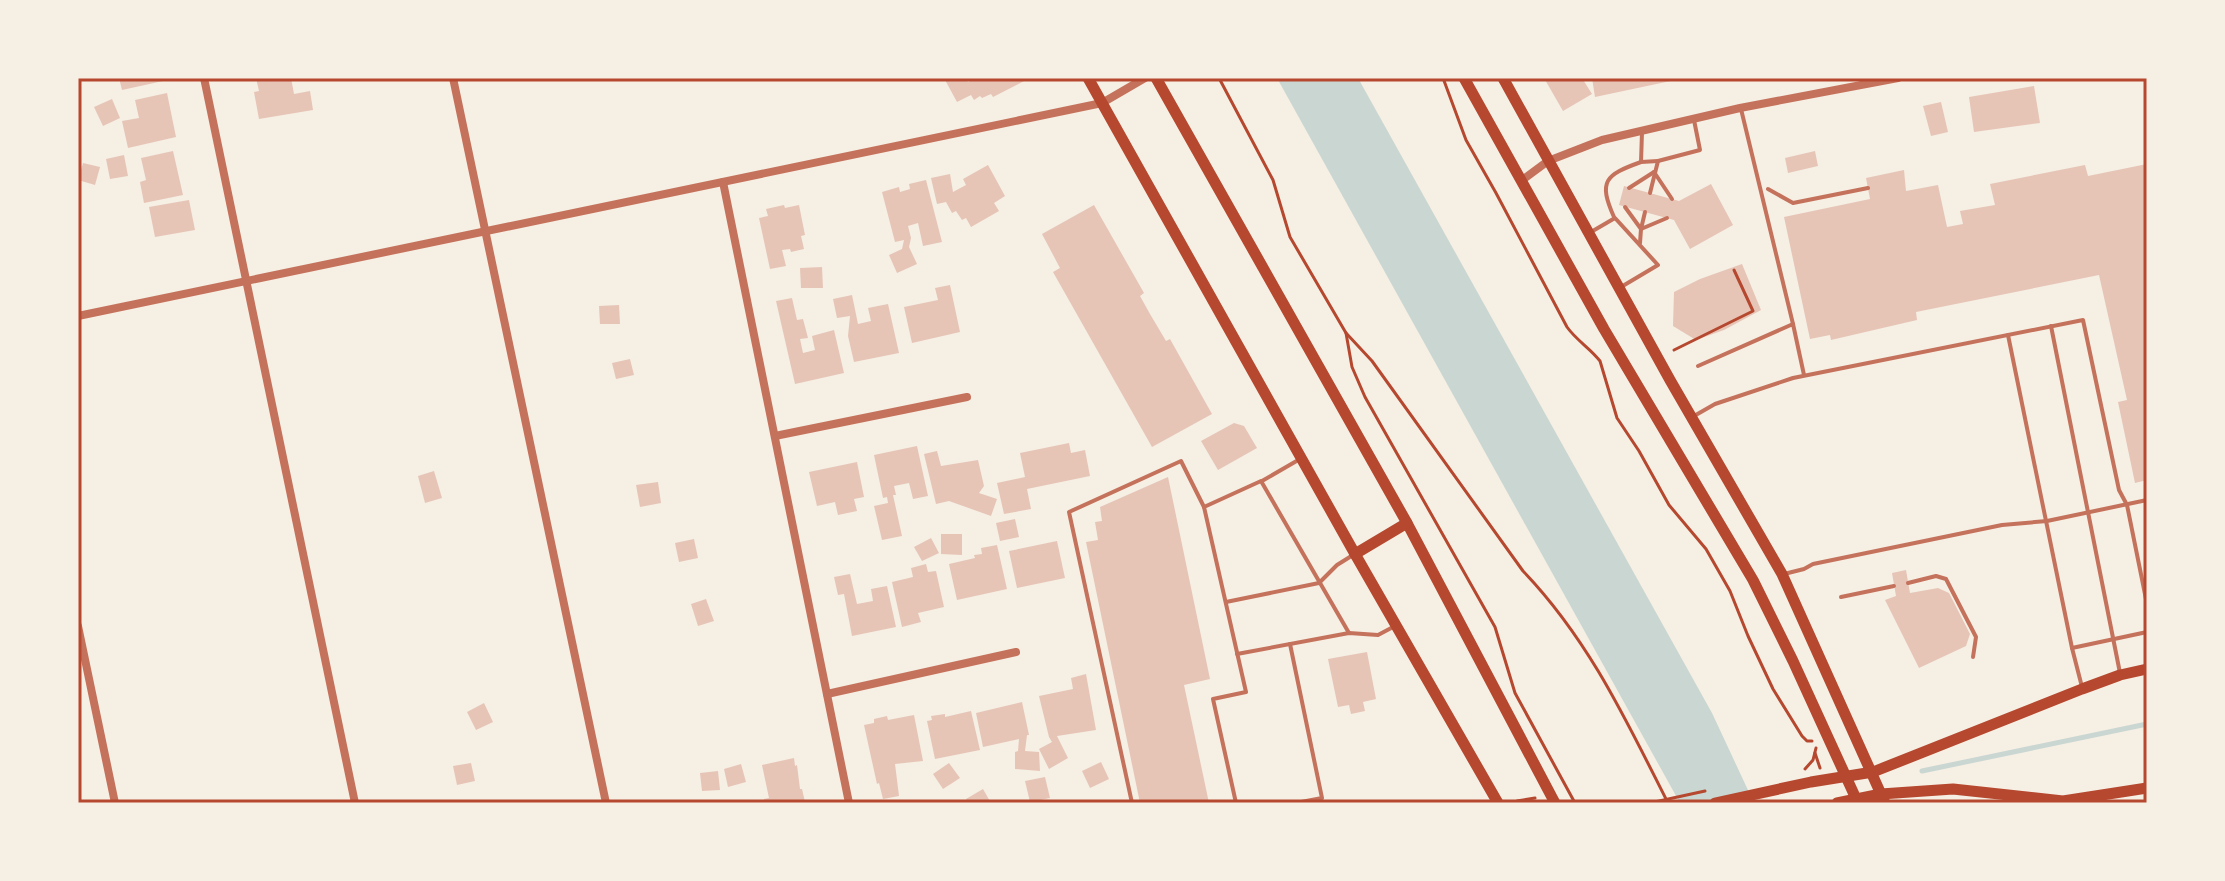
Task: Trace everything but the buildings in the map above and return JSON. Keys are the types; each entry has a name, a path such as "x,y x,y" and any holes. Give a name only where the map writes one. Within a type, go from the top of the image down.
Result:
{"main road":[{"path":"1088,78 1498,803"},
{"path":"1156,78 1407,523 1555,803"},
{"path":"1464,78 1604,329 1753,580 1857,802"},
{"path":"1503,78 1782,574 1883,798"},
{"path":"1355,554 1407,523"},
{"path":"1715,803 1873,772 2082,689 2147,669"},
{"path":"1837,803 1953,789 2063,801 2147,788"}],"street":[{"path":"204,78 355,803"},
{"path":"453,78 606,803"},
{"path":"78,316 1102,103 1145,78"},
{"path":"1521,181 1548,161 1602,140 1740,108 1898,78"},
{"path":"723,182 849,803"},
{"path":"775,436 967,397"},
{"path":"78,626 115,803"},
{"path":"827,694 1016,652"}],"lane":[{"path":"1740,108 1804,375"},
{"path":"1619,288 1658,265 1615,218 1605,195 1609,177 1641,162 1658,161 1700,150 1693,118"},
{"path":"1641,162 1642,130"},
{"path":"1650,193 1658,161"},
{"path":"1629,188 1654,172"},
{"path":"1654,172 1672,199"},
{"path":"1768,189 1793,203 1868,188"},
{"path":"1625,207 1641,229"},
{"path":"1640,245 1645,212"},
{"path":"1588,233 1615,218"},
{"path":"1641,229 1667,218"},
{"path":"1692,417 1715,404 1804,375 2083,320 2147,604"},
{"path":"1698,366 1793,324"},
{"path":"2051,326 2120,675"},
{"path":"2008,334 2082,689"},
{"path":"1204,507 1302,458"},
{"path":"1132,803 1069,512 1181,461 1204,507 1246,692 1213,699 1236,803"},
{"path":"1261,481 1349,633"},
{"path":"1782,574 1813,564 1960,533 2047,521 2147,500"},
{"path":"1225,602 1319,583 1337,565 1355,554"},
{"path":"1908,583 1936,576 1946,579 1976,637 1973,657"},
{"path":"1841,597 1894,586"},
{"path":"1237,654 1349,633 1378,635 1396,626"},
{"path":"2072,648 2147,632"},
{"path":"1290,644 1323,800 1296,803"}],"path":[{"path":"1219,78 1273,180 1290,237 1346,333 1372,361 1523,571 1541,589 1584,648 1605,679 1668,803"},
{"path":"1443,78 1466,140 1567,327 1600,361 1617,418 1669,505 1706,549 1730,591 1773,689 1802,736 1807,741 1816,741"},
{"path":"1674,350 1753,311 1734,270"},
{"path":"1346,333 1352,367 1365,397 1495,627 1515,693 1575,803"},
{"path":"1517,801 1543,797"}],"shaded area":[{"path":"1277,78 1358,78 1712,713 1754,803 1680,803"}],"waterway":[{"path":"1922,771 2147,724"}]}
